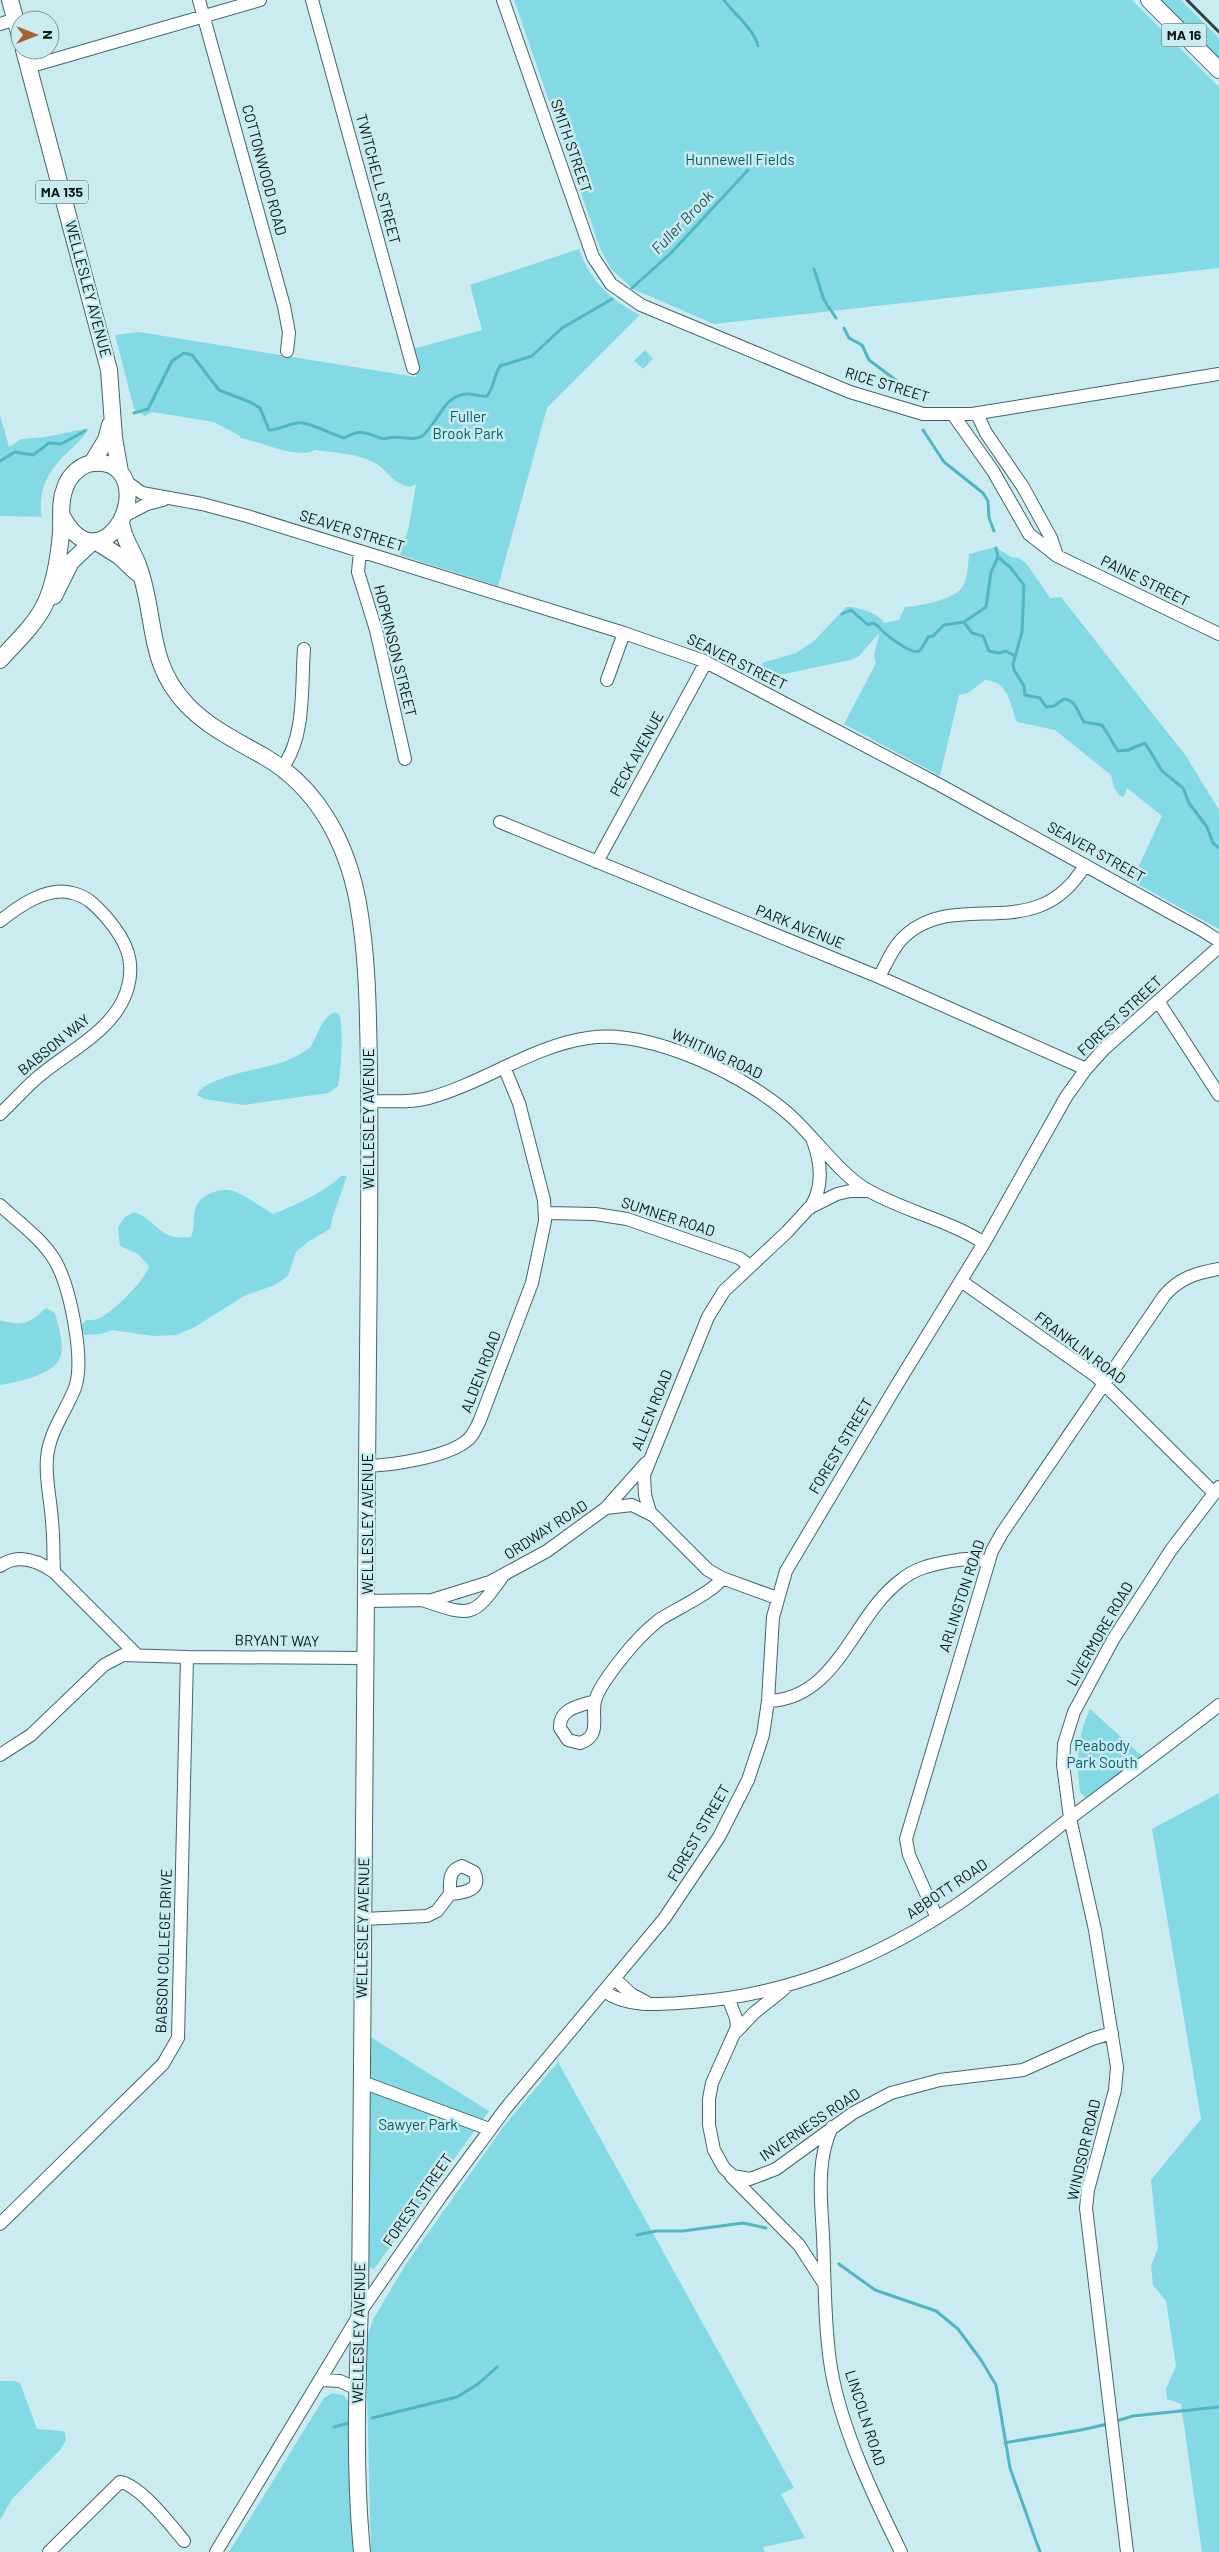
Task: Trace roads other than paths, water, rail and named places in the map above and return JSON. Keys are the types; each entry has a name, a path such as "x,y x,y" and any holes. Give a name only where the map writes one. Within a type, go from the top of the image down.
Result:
{"main road":[{"path":"8,22 10,0"},
{"name":"MA 16","path":"1149,0 1219,70"},
{"name":"WELLESLEY AVENUE","path":"26,60 109,370 112,413 122,476"},
{"name":"MA 135","path":"45,604 57,561 64,488 70,477 80,468 92,463 106,440 112,413"},
{"path":"92,463 107,464 122,476"},
{"name":"MA 135","path":"0,660 62,585 71,562 94,542 104,539 122,519 127,500 122,476"},
{"path":"61,514 73,533 94,542"},
{"name":"WELLESLEY AVENUE","path":"122,519 125,541 138,564 154,646 165,674 180,697 214,728 282,768 306,790 325,816 339,839 352,876 364,948 369,1101 368,1601 357,2388 362,2552"},
{"name":"WELLESLEY AVENUE","path":"94,542 126,561 142,581"}],"street":[{"name":"COTTONWOOD ROAD","path":"199,0 284,306 289,333 287,351"},
{"path":"28,67 260,0"},
{"name":"TWITCHELL STREET","path":"312,0 413,368"},
{"name":"SMITH STREET","path":"503,0 591,252 603,275 622,294"},
{"name":"RICE STREET","path":"622,294 652,310 850,392 914,412 954,416 977,414 1219,374"},
{"path":"977,414 986,433 1023,487 1051,538 1057,556"},
{"name":"PAINE STREET","path":"954,416 993,471 1029,534 1036,542 1057,556 1219,634"},
{"name":"SEAVER STREET","path":"122,476 142,494 222,509 360,550 624,633 706,662 938,784 1219,941"},
{"name":"SEAVER STREET","path":"122,519 147,504 173,499"},
{"name":"HOPKINSON STREET","path":"360,550 358,572 376,630 405,758"},
{"path":"607,680 624,633"},
{"path":"282,768 292,752 298,730 304,649"},
{"name":"PECK AVENUE","path":"597,862 706,662"},
{"name":"PARK AVENUE","path":"500,822 879,977 1086,1069"},
{"path":"879,977 897,945 914,930 952,917 1035,909 1065,890 1086,865"},
{"name":"BABSON WAY","path":"0,921 18,906 39,896 71,892 88,899 122,935 129,954 130,973 126,994 114,1013 97,1032 38,1077 0,1114"},
{"name":"FOREST STREET","path":"216,2552 359,2314 489,2129 615,1979 681,1896 726,1826 756,1758 763,1735 768,1700 770,1641 777,1598 795,1555 984,1243 1066,1097 1086,1069 1121,1032 1219,947"},
{"path":"1158,1001 1219,1095"},
{"name":"WHITING ROAD","path":"369,1101 428,1098 553,1047 588,1038 615,1036 644,1040 693,1058 760,1091 782,1108 858,1184 961,1230 984,1243"},
{"path":"504,1067 519,1103 546,1213"},
{"name":"ALLEN ROAD","path":"777,1598 722,1578 708,1570 653,1515 647,1504 644,1475 708,1317 724,1291 750,1265 780,1240 810,1208 816,1197 820,1177 818,1160 811,1136"},
{"name":"ALLEN ROAD","path":"810,1208 837,1194 850,1191 871,1191"},
{"path":"0,1205 54,1258 64,1280 78,1347 80,1371 53,1432 47,1456 46,1480 52,1521 54,1572"},
{"name":"SUMNER ROAD","path":"546,1213 590,1214 627,1219 739,1258 750,1265"},
{"name":"ALDEN ROAD","path":"368,1466 390,1464 441,1452 462,1444 471,1437 480,1420 532,1283 543,1240 546,1213"},
{"name":"ARLINGTON ROAD","path":"937,1918 909,1855 906,1839 988,1562 1002,1533 1174,1285 1194,1274 1219,1269"},
{"name":"FRANKLIN ROAD","path":"960,1281 1077,1362 1104,1384 1216,1490"},
{"name":"ORDWAY ROAD","path":"368,1601 440,1598 502,1577 562,1542 606,1508 627,1487 650,1458"},
{"name":"LIVERMORE ROAD","path":"1070,1818 1063,1765 1066,1733 1074,1712 1114,1638 1165,1558 1216,1490"},
{"name":"ORDWAY ROAD","path":"606,1508 632,1505 653,1515"},
{"path":"0,1566 14,1559 30,1559 42,1563 54,1572 137,1655"},
{"path":"768,1700 796,1695 819,1680 837,1660 886,1592 906,1576 926,1567 952,1561 973,1559 988,1562"},
{"name":"ORDWAY ROAD","path":"424,1600 451,1610 473,1610 482,1605 502,1577"},
{"path":"595,1700 621,1659 643,1634 665,1616 715,1588 722,1578"},
{"path":"0,1756 27,1738 104,1665 123,1655 187,1657"},
{"name":"BRYANT WAY","path":"187,1657 366,1658"},
{"name":"BABSON COLLEGE DRIVE","path":"0,2224 163,2064 178,2038 187,1657"},
{"name":"ABBOTT ROAD","path":"604,1991 621,2001 648,2003 686,2003 728,1998 798,1982 862,1958 937,1918 984,1885 1219,1705"},
{"name":"WINDSOR ROAD","path":"1070,1818 1095,1930 1112,2033 1116,2082 1098,2161 1088,2190 1086,2208 1127,2552"},
{"path":"363,1919 427,1916 437,1911 450,1894"},
{"path":"615,1979 631,1994 648,2003"},
{"path":"728,2173 716,2156 711,2142 708,2107 718,2066 736,2032 754,2013 773,1997 798,1982"},
{"path":"728,1998 736,2018 736,2032"},
{"name":"INVERNESS ROAD","path":"728,2173 739,2178 750,2179 766,2175 832,2127 876,2100 900,2090 950,2079 1023,2070 1092,2038 1112,2033"},
{"path":"362,2082 489,2129"},
{"name":"LINCOLN ROAD","path":"832,2127 824,2151 822,2180 825,2287 830,2355 839,2402 868,2480 901,2552"},
{"name":"LINCOLN ROAD","path":"728,2173 799,2245 816,2268 825,2287"},
{"path":"321,2380 340,2381 357,2388"},
{"path":"50,2552 120,2482 133,2488 162,2515 184,2541"}],"waterway":[{"name":"Fuller Brook","path":"724,0 748,28 758,46"},
{"name":"Fuller Brook","path":"632,288 671,253 748,170"},
{"path":"814,269 824,300 836,318"},
{"name":"Fuller Brook","path":"134,413 148,409 172,361 184,353 192,355 219,390 260,408 269,430 303,423 344,438 360,432 384,439 389,437 418,438 428,430 442,410 453,399 460,395 468,394 487,396 500,366 532,356 562,328 612,299"},
{"path":"844,328 849,338 862,345 869,360 897,381 907,393"},
{"path":"923,430 944,462 983,493 988,501 989,518 994,531"},
{"name":"Fuller Brook","path":"0,461 15,452 33,455 49,443 61,444 85,431"},
{"path":"996,548 998,557 1010,567 1024,585 1022,632 1013,664 1014,670 1024,686 1025,695 1040,698 1046,707 1054,706 1064,699 1068,700 1076,708 1084,722 1102,725 1118,751 1128,750 1145,743 1162,771 1183,788 1189,803 1207,827 1213,843 1219,848"},
{"path":"964,622 986,607 991,572 998,557"},
{"path":"842,614 851,610 868,625 873,623 897,643 915,651 919,651 928,637 933,636 944,625 964,622 972,633 983,636 989,651 999,653 1006,651 1015,656"},
{"path":"637,2235 656,2231 683,2231 743,2223 766,2228"},
{"path":"839,2264 875,2290 936,2311 958,2329 981,2360 996,2385 1010,2468 1040,2552"},
{"path":"372,2418 457,2397 478,2384 497,2367"},
{"path":"1113,2422 1133,2416 1219,2407"},
{"path":"334,2427 349,2423"},
{"path":"1005,2443 1107,2424"}],"railway":[{"path":"1187,0 1219,32"}],"park label":[{"name":"Hunnewell Fields","path":"740,160"},
{"name":"Fuller Brook Park","path":"468,426"},
{"name":"Peabody Park South","path":"1102,1754"},
{"name":"Sawyer Park","path":"418,2125"}]}
